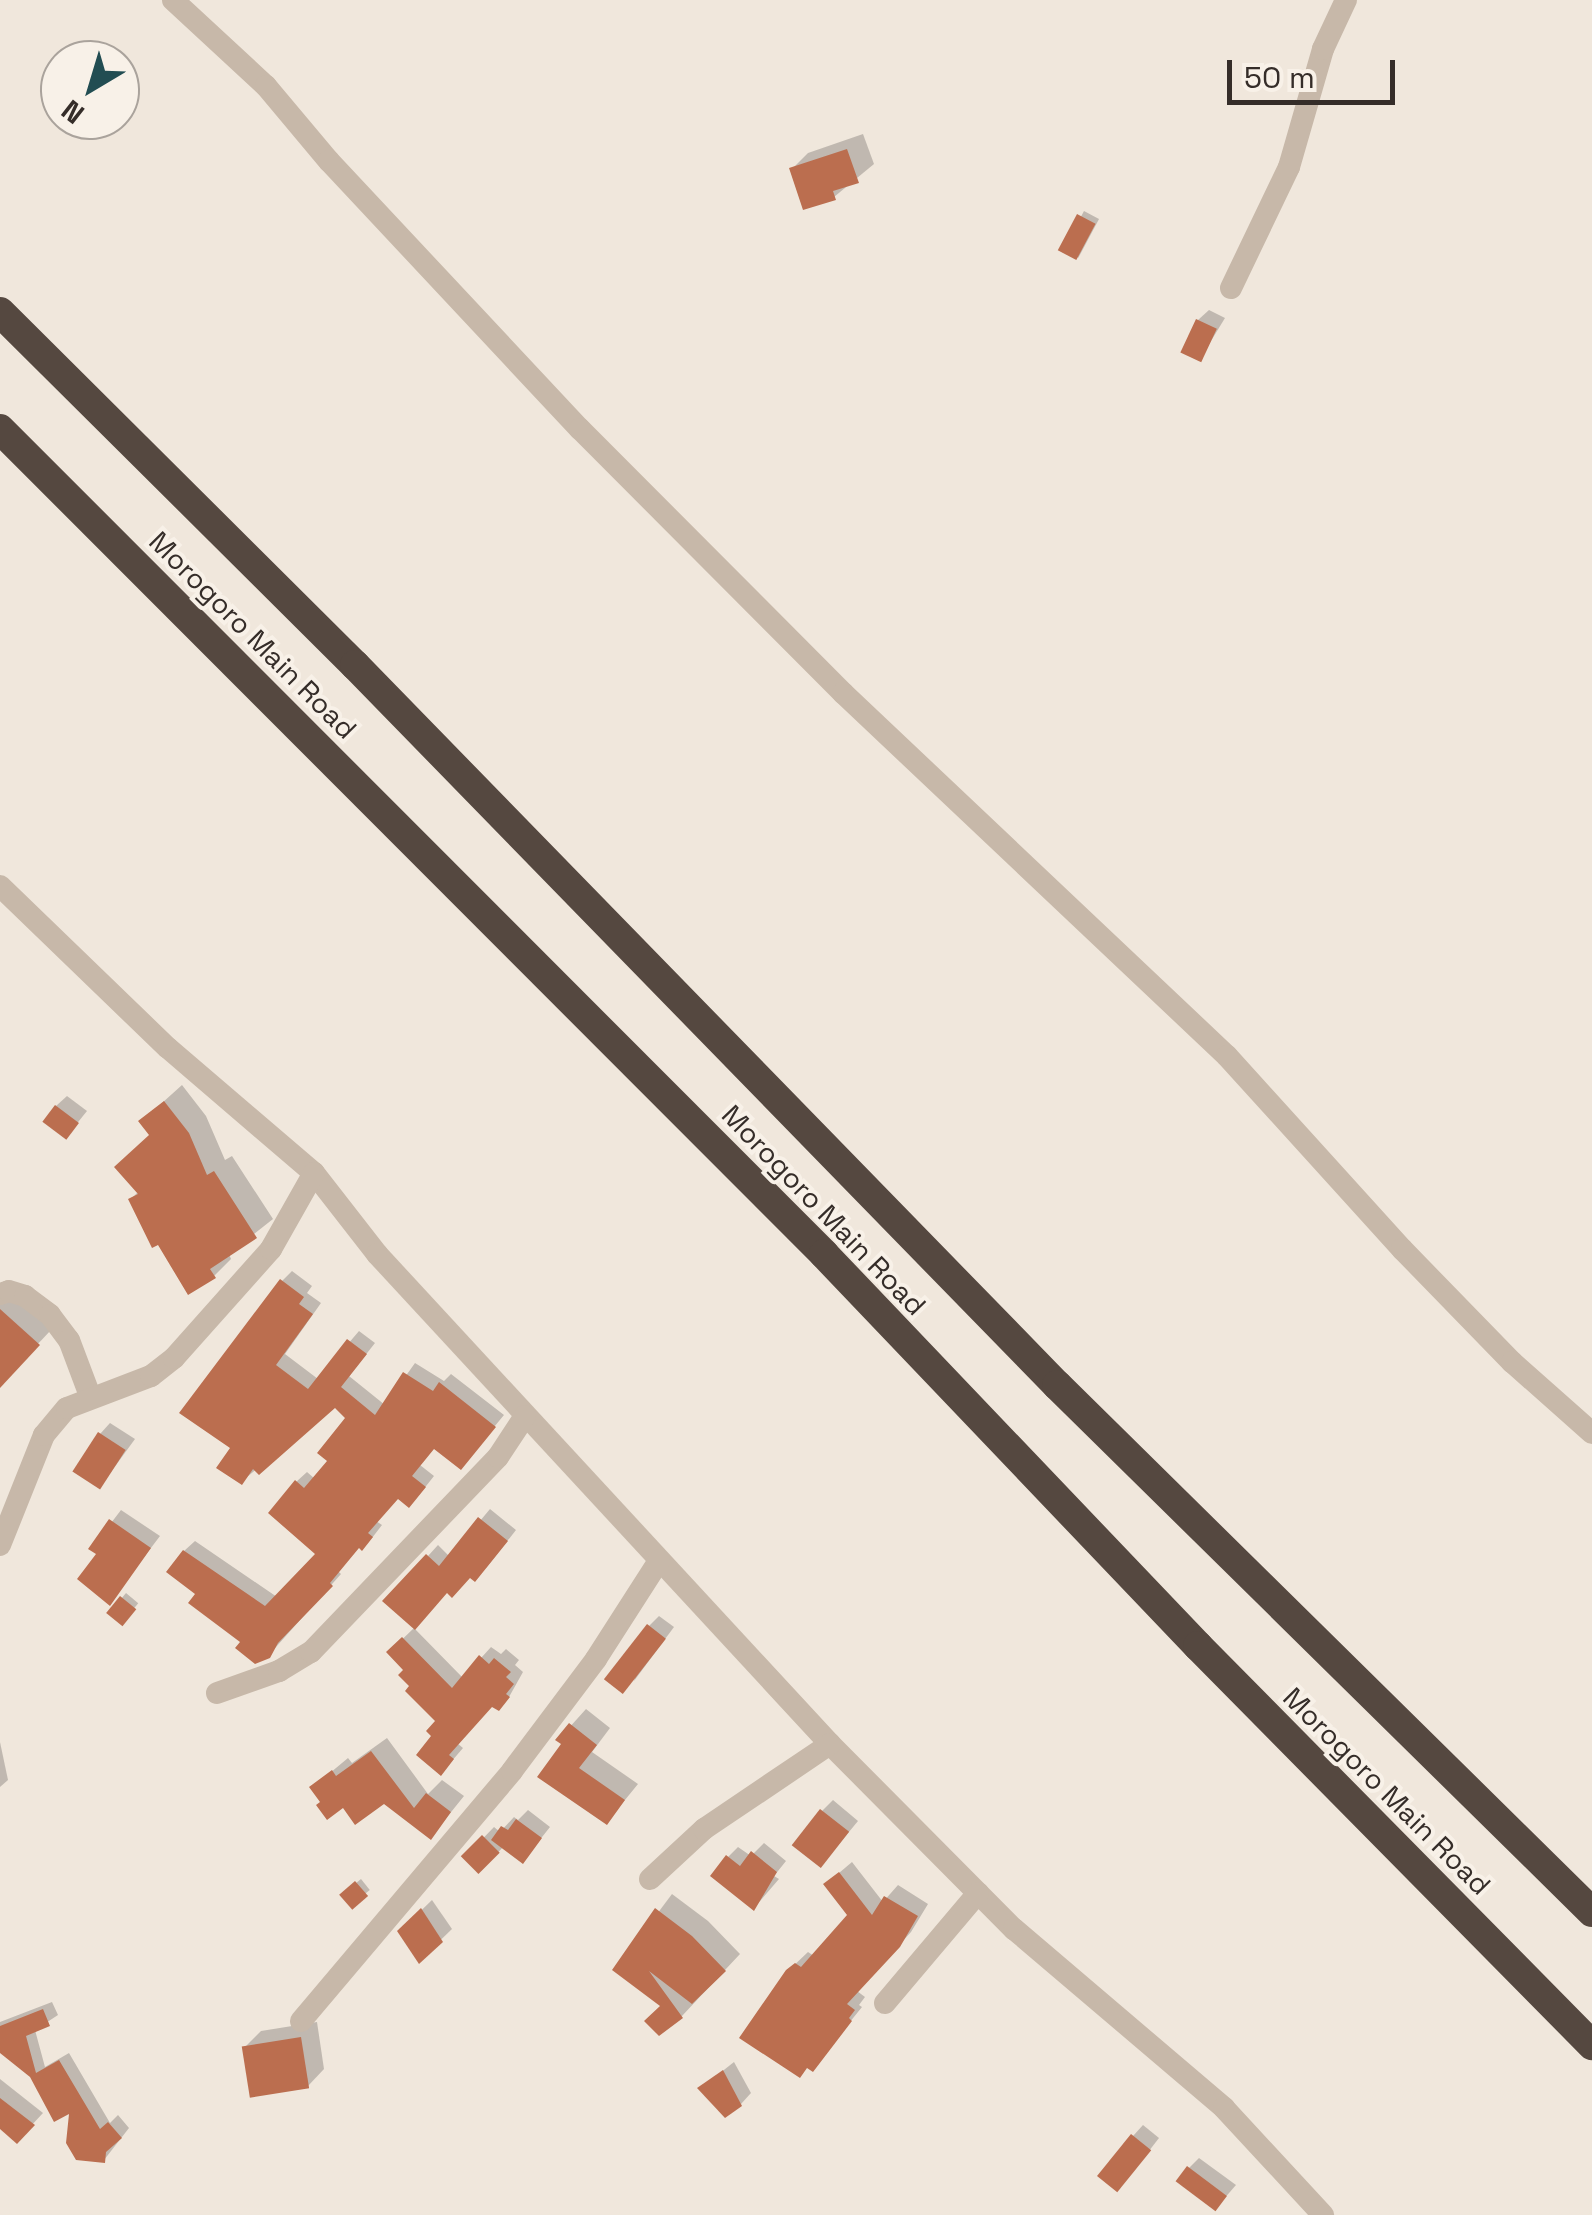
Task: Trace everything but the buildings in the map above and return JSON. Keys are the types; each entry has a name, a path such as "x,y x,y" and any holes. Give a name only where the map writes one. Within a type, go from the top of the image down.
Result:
{"highway":[{"name":"Morogoro Main Road","path":"0,312 355,665 1057,1385 1592,1912"},
{"name":"Morogoro Main Road","path":"0,429 824,1254 1198,1646 1592,2045"}],"street":[{"path":"174,0 266,86 329,161 580,429 856,705 1227,1056 1416,1264 1512,1362 1592,1433"},
{"path":"1231,288 1289,167 1324,49 1346,0"},
{"path":"0,886 168,1048 314,1173 376,1254 830,1744 978,1893 1224,2108 1323,2215"},
{"path":"0,1545 44,1435 67,1408 90,1396 151,1376 184,1348 271,1249 314,1173"},
{"path":"0,1294 8,1291 24,1296 50,1315 68,1340 90,1396"},
{"path":"217,1693 279,1671 310,1652 498,1457 526,1416"},
{"path":"301,2021 512,1770 596,1659 659,1561"},
{"path":"650,1879 704,1829 830,1744"},
{"path":"886,2004 978,1893"}]}
